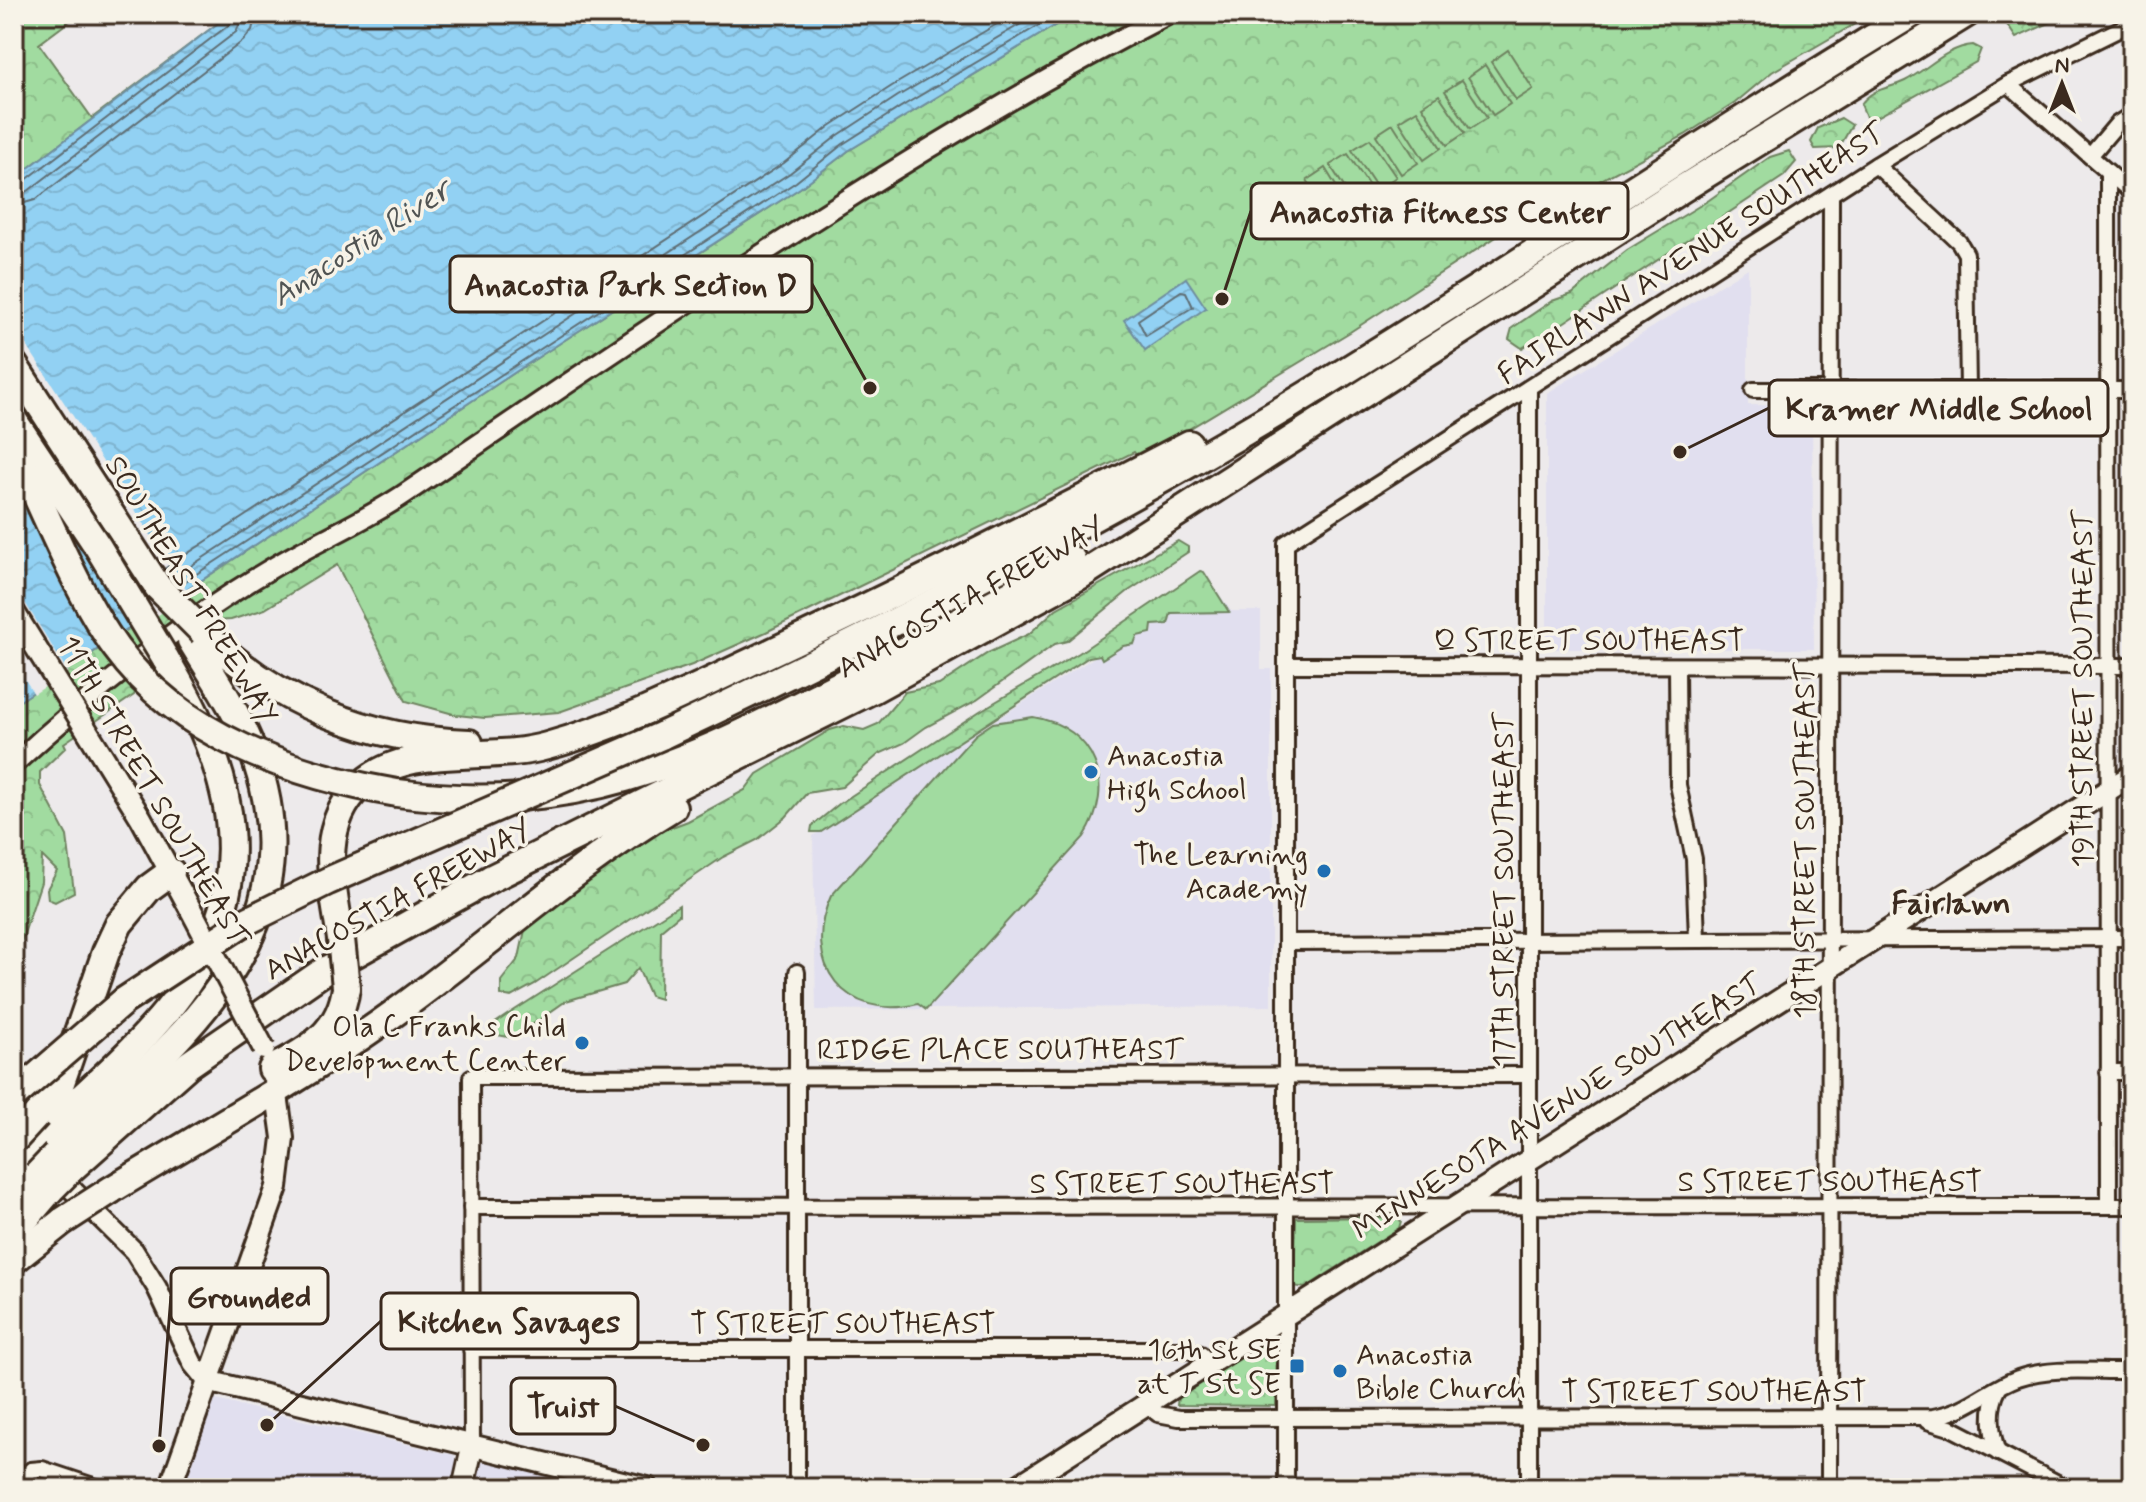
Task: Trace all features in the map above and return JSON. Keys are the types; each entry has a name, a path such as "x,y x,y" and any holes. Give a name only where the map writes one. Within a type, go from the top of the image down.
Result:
{"highway":[{"name":"ANACOSTIA FREEWAY","path":"14,1096 124,1001 243,923 328,881 661,736 866,637 1042,545 1234,438 1430,320 1912,14"},
{"name":"ANACOSTIA FREEWAY","path":"14,1232 35,1154 188,1065 324,971 476,887 830,712 1081,575 1682,189 1966,14"},
{"path":"14,1260 271,1069 310,1049 327,1034 340,1012 346,987 331,866 331,839 342,808 362,783 396,764 538,749 625,717 770,653 968,558 1430,320"},
{"name":"SOUTHEAST FREEWAY","path":"14,365 158,587 197,636 244,731 260,775 266,810 268,857 257,916 233,972 199,1018 35,1154"},
{"path":"14,447 102,626 129,664 153,690 190,719 262,755 329,778 397,793 479,799 541,795 613,783 679,762 768,721 977,612 1348,406"},
{"name":"SOUTHEAST FREEWAY","path":"14,421 104,557 206,730 225,785 230,844 223,902 209,946 178,996 35,1154 14,1204"},
{"path":"197,636 286,695 339,719 395,735 465,743 524,741 570,733 625,717"},
{"path":"271,1069 409,1003 591,859 830,712"},
{"path":"35,1154 106,952 119,924 149,888 171,872"}],"main road":[{"name":"11TH STREET SOUTHEAST","path":"14,612 171,872 271,1069"},
{"name":"MINNESOTA AVENUE SOUTHEAST","path":"1015,1488 2132,775"},
{"path":"170,1488 263,1233 281,1170 282,1126 271,1069"},
{"path":"207,1381 472,1448 647,1488"},
{"path":"463,1488 472,1448"}],"street":[{"path":"14,764 167,635 219,601 268,570 392,502 854,194 988,113 1169,14"},
{"name":"FAIRLAWN AVENUE SOUTHEAST","path":"1286,665 1286,543 1876,165 2008,84 2132,23"},
{"path":"2008,84 2132,193"},
{"path":"2090,156 2117,124 2132,114"},
{"path":"1876,165 1959,242 1966,254 1968,390"},
{"name":"19TH STREET SOUTHEAST","path":"2108,172 2109,1206"},
{"name":"18TH STREET SOUTHEAST","path":"1829,1488 1831,194"},
{"name":"17TH STREET SOUTHEAST","path":"1529,388 1529,1488"},
{"path":"1753,390 2132,390"},
{"path":"1286,665 1286,1488"},
{"name":"Q STREET SOUTHEAST","path":"1286,665 2132,666"},
{"path":"1677,666 1678,785 1694,859 1697,939"},
{"path":"1287,942 2132,938"},
{"path":"797,972 797,1488"},
{"path":"2108,1072 2132,1072"},
{"name":"RIDGE PLACE SOUTHEAST","path":"471,1207 471,1077 1529,1075"},
{"path":"35,1154 134,1251 157,1288 193,1364 207,1381"},
{"name":"S STREET SOUTHEAST","path":"471,1207 1286,1209 2132,1206"},
{"path":"471,1207 472,1448"},
{"name":"T STREET SOUTHEAST","path":"471,1349 1184,1349 1201,1354 1210,1363"},
{"name":"T STREET SOUTHEAST","path":"1147,1405 1158,1414 1172,1418 1908,1418 1954,1413 1999,1388 2041,1372 2132,1371"},
{"path":"1998,1453 1992,1415 1993,1399 1999,1388"},
{"path":"1908,1418 1953,1429 2067,1488"},
{"path":"16,1488 31,1470 42,1469 99,1488"}],"shaded area":[{"path":"1748,268 1748,405 1812,406 1814,649 1547,649 1547,393"},
{"name":"Anacostia High School","path":"1211,583 1231,611 1261,611 1261,669 1271,669 1271,1006 816,1010 813,836"},
{"path":"216,1400 454,1455 459,1464 453,1488 182,1488 211,1404"},
{"path":"483,1462 599,1488 471,1488 477,1465"}],"green space":[{"path":"26,14 79,14 39,44 92,118 230,14 14,179 14,22"},
{"path":"1074,14 1872,14 1772,72 1735,103 1685,135 1575,194 1570,189 1350,332 1139,459 1134,452 692,665 559,712 485,718 457,715 406,701 337,565 265,609 231,620 213,621 150,665 134,695 64,743 66,747 40,772 40,785 67,836 74,892 55,902 48,899 47,889 57,871 42,856 41,882 14,964 14,705 526,365 800,188 848,151"},
{"path":"2020,14 2069,14 2016,38 2006,23"},
{"path":"1973,45 1981,49 1976,62 1868,122 1861,104 1871,94 1905,81 1955,50"},
{"path":"1508,50 1533,89 1516,100 1491,62"},
{"path":"1485,65 1510,104 1493,115 1468,77"},
{"path":"1462,80 1487,118 1470,129 1445,91"},
{"path":"1439,95 1465,133 1447,145 1422,106"},
{"path":"1417,110 1441,148 1424,160 1399,121"},
{"path":"1841,118 1852,125 1839,148 1815,149 1811,142 1818,128"},
{"path":"1393,124 1418,163 1401,174 1376,135"},
{"path":"1370,139 1396,177 1378,189 1352,150"},
{"path":"1789,151 1796,162 1784,176 1551,331 1522,348 1509,339 1512,328 1552,301 1572,294 1627,250 1709,200 1770,157"},
{"path":"1348,154 1373,192 1355,204 1330,165"},
{"path":"1325,168 1349,207 1332,218 1307,180"},
{"path":"1178,541 1188,547 1188,552 1127,592 1067,641 1055,644 977,700 926,727 904,743 879,754 842,787 807,793 786,817 757,840 723,857 535,984 511,997 501,995 501,981 519,958 526,925 648,836 688,821 745,790 757,774 830,730 844,726 864,730 878,724 905,692 939,685 988,653 1029,634 1056,609"},
{"path":"1200,571 1204,572 1229,612 1171,613 1168,624 1152,625 1151,633 1137,636 1134,644 1123,646 1102,659 1100,655 1089,657 821,832 811,832 812,826 839,804 980,711 1079,653"},
{"path":"1033,717 1055,723 1072,733 1086,746 1094,762 1099,779 1099,798 1094,818 1084,837 926,1010 918,1004 892,1007 869,1004 850,995 836,982 826,964 821,944 823,921 831,896 975,735 993,723"},
{"path":"679,905 679,915 661,930 660,999 650,996 638,968 624,984 566,1001 513,1038 492,1034 491,1026"},
{"path":"1396,1217 1401,1221 1399,1228 1305,1288 1294,1286 1296,1218"},
{"path":"1271,1338 1277,1343 1276,1406 1177,1405 1178,1397"}],"water":[{"name":"Anacostia River","path":"230,14 1074,14 848,151 800,188 526,365 14,705 14,179"},
{"path":"1186,278 1206,308 1145,350 1124,320"}],"pier":[{"path":"14,326 189,593 157,616 14,391"},
{"path":"14,585 68,672 34,694 14,662"}],"place":[{"name":"Anacostia Fitness Center","path":"1222,299"},
{"name":"Anacostia Park Section D","path":"870,388"},
{"name":"Kramer Middle School","path":"1680,452"},
{"name":"Anacostia High School","path":"1091,772"},
{"name":"The Learning Academy","path":"1324,871"},
{"name":"Ola C Franks Child Development Center","path":"582,1043"},
{"name":"16th St SE at T St SE","path":"1297,1366"},
{"name":"Anacostia Bible Church","path":"1340,1371"},
{"name":"Kitchen Savages","path":"267,1425"},
{"name":"Truist","path":"703,1445"},
{"name":"Grounded","path":"159,1446"}],"district":[{"name":"Fairlawn","path":"1951,902"}]}
